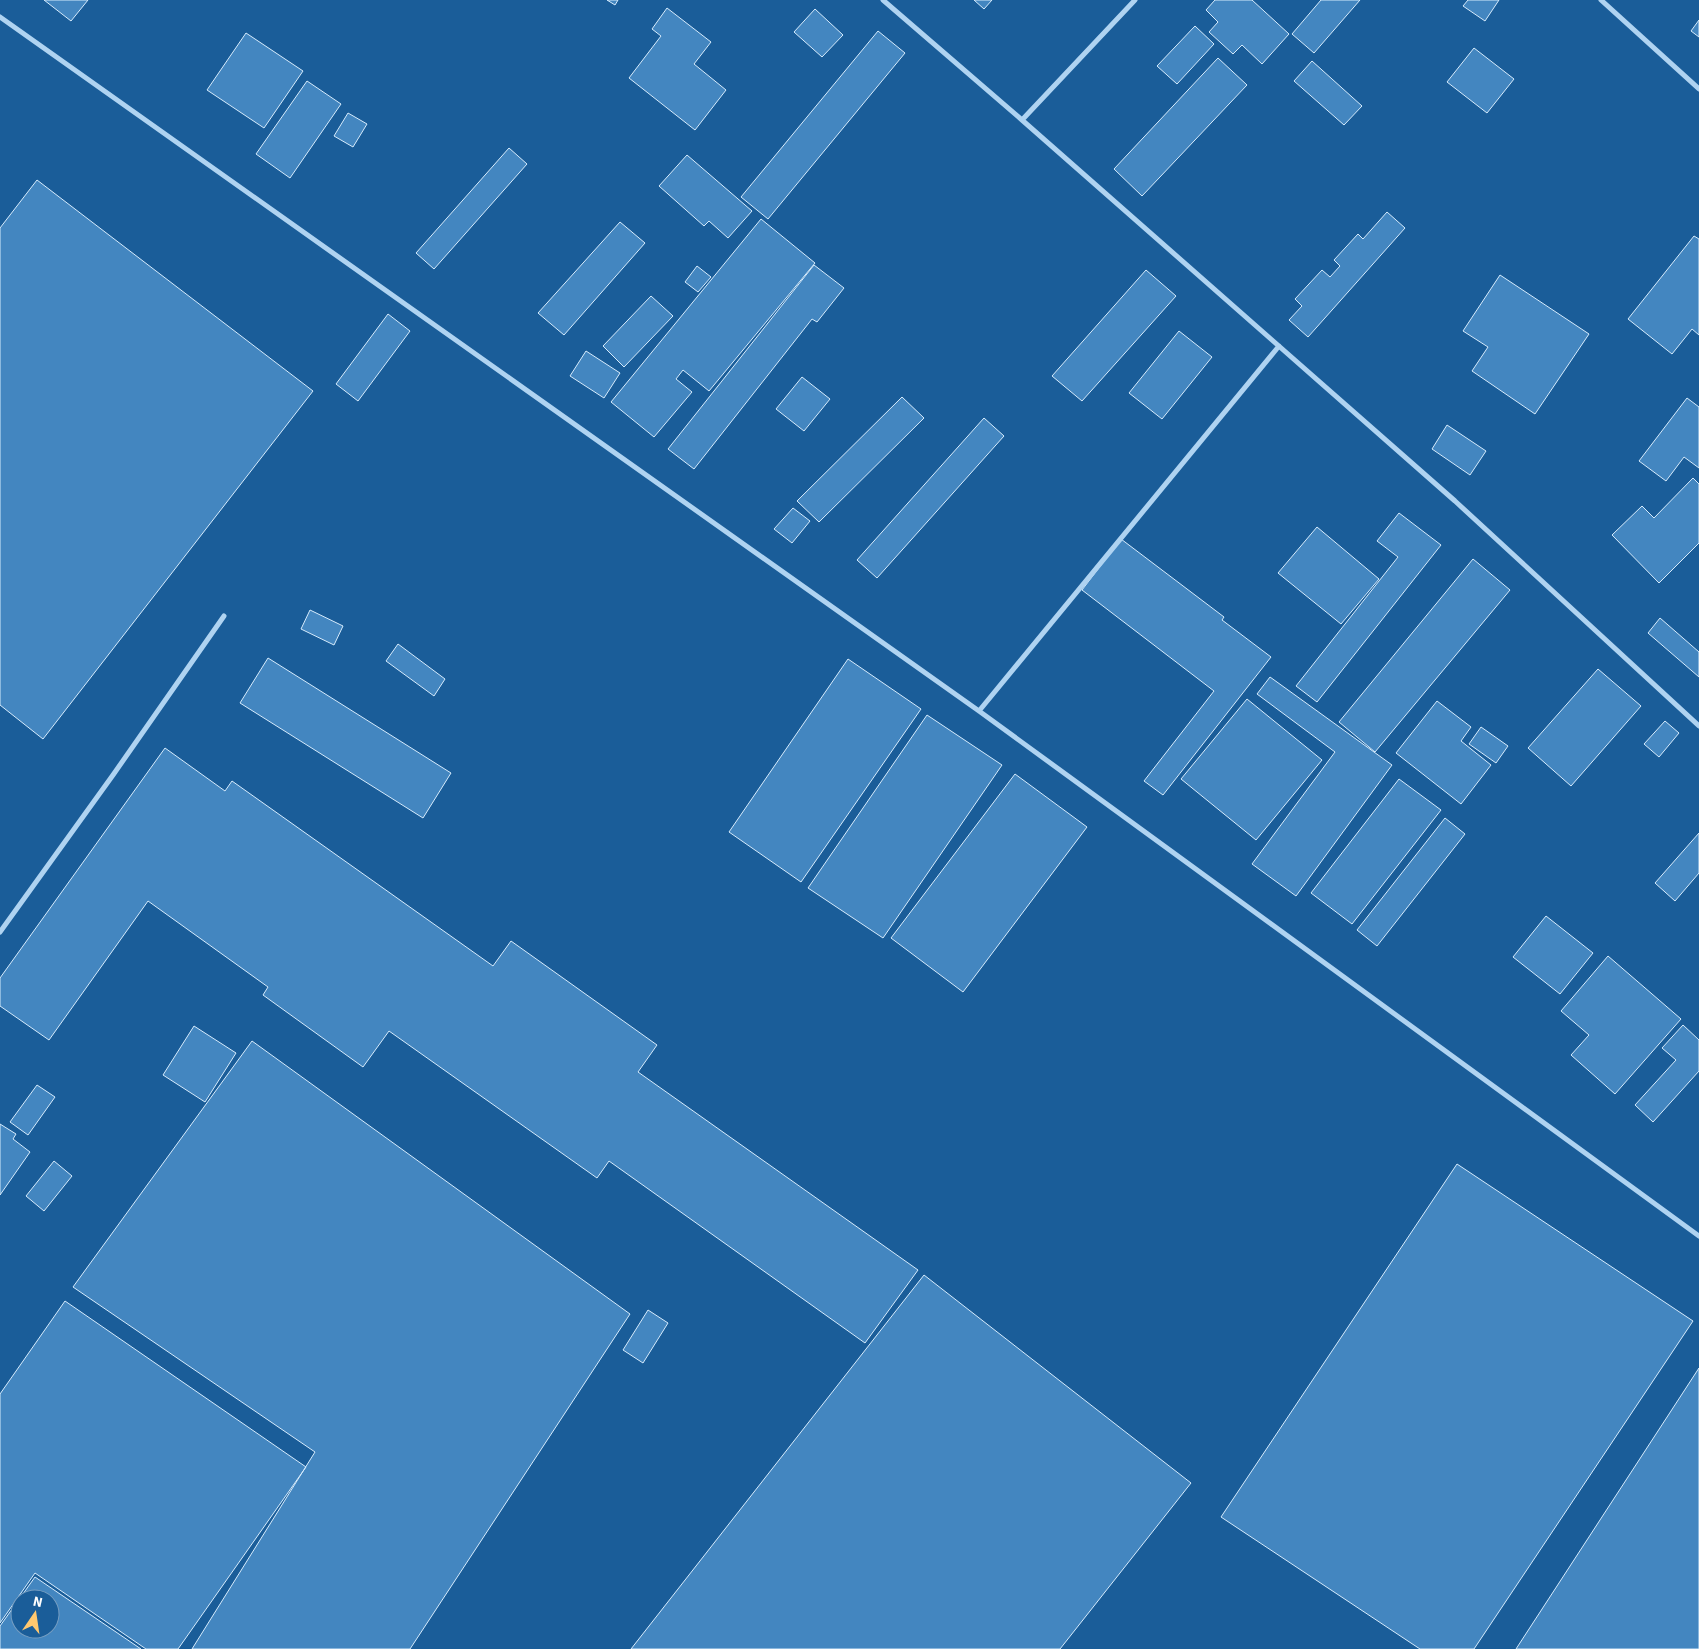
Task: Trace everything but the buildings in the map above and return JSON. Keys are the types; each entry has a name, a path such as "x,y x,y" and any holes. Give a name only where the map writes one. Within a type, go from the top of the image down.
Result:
{"street":[{"path":"883,0 1455,501 1699,726"},
{"path":"1022,120 1135,0"},
{"path":"1601,0 1699,89"},
{"path":"0,17 979,711 1699,1236"},
{"path":"979,711 1279,346"},
{"path":"0,932 224,616"}]}
